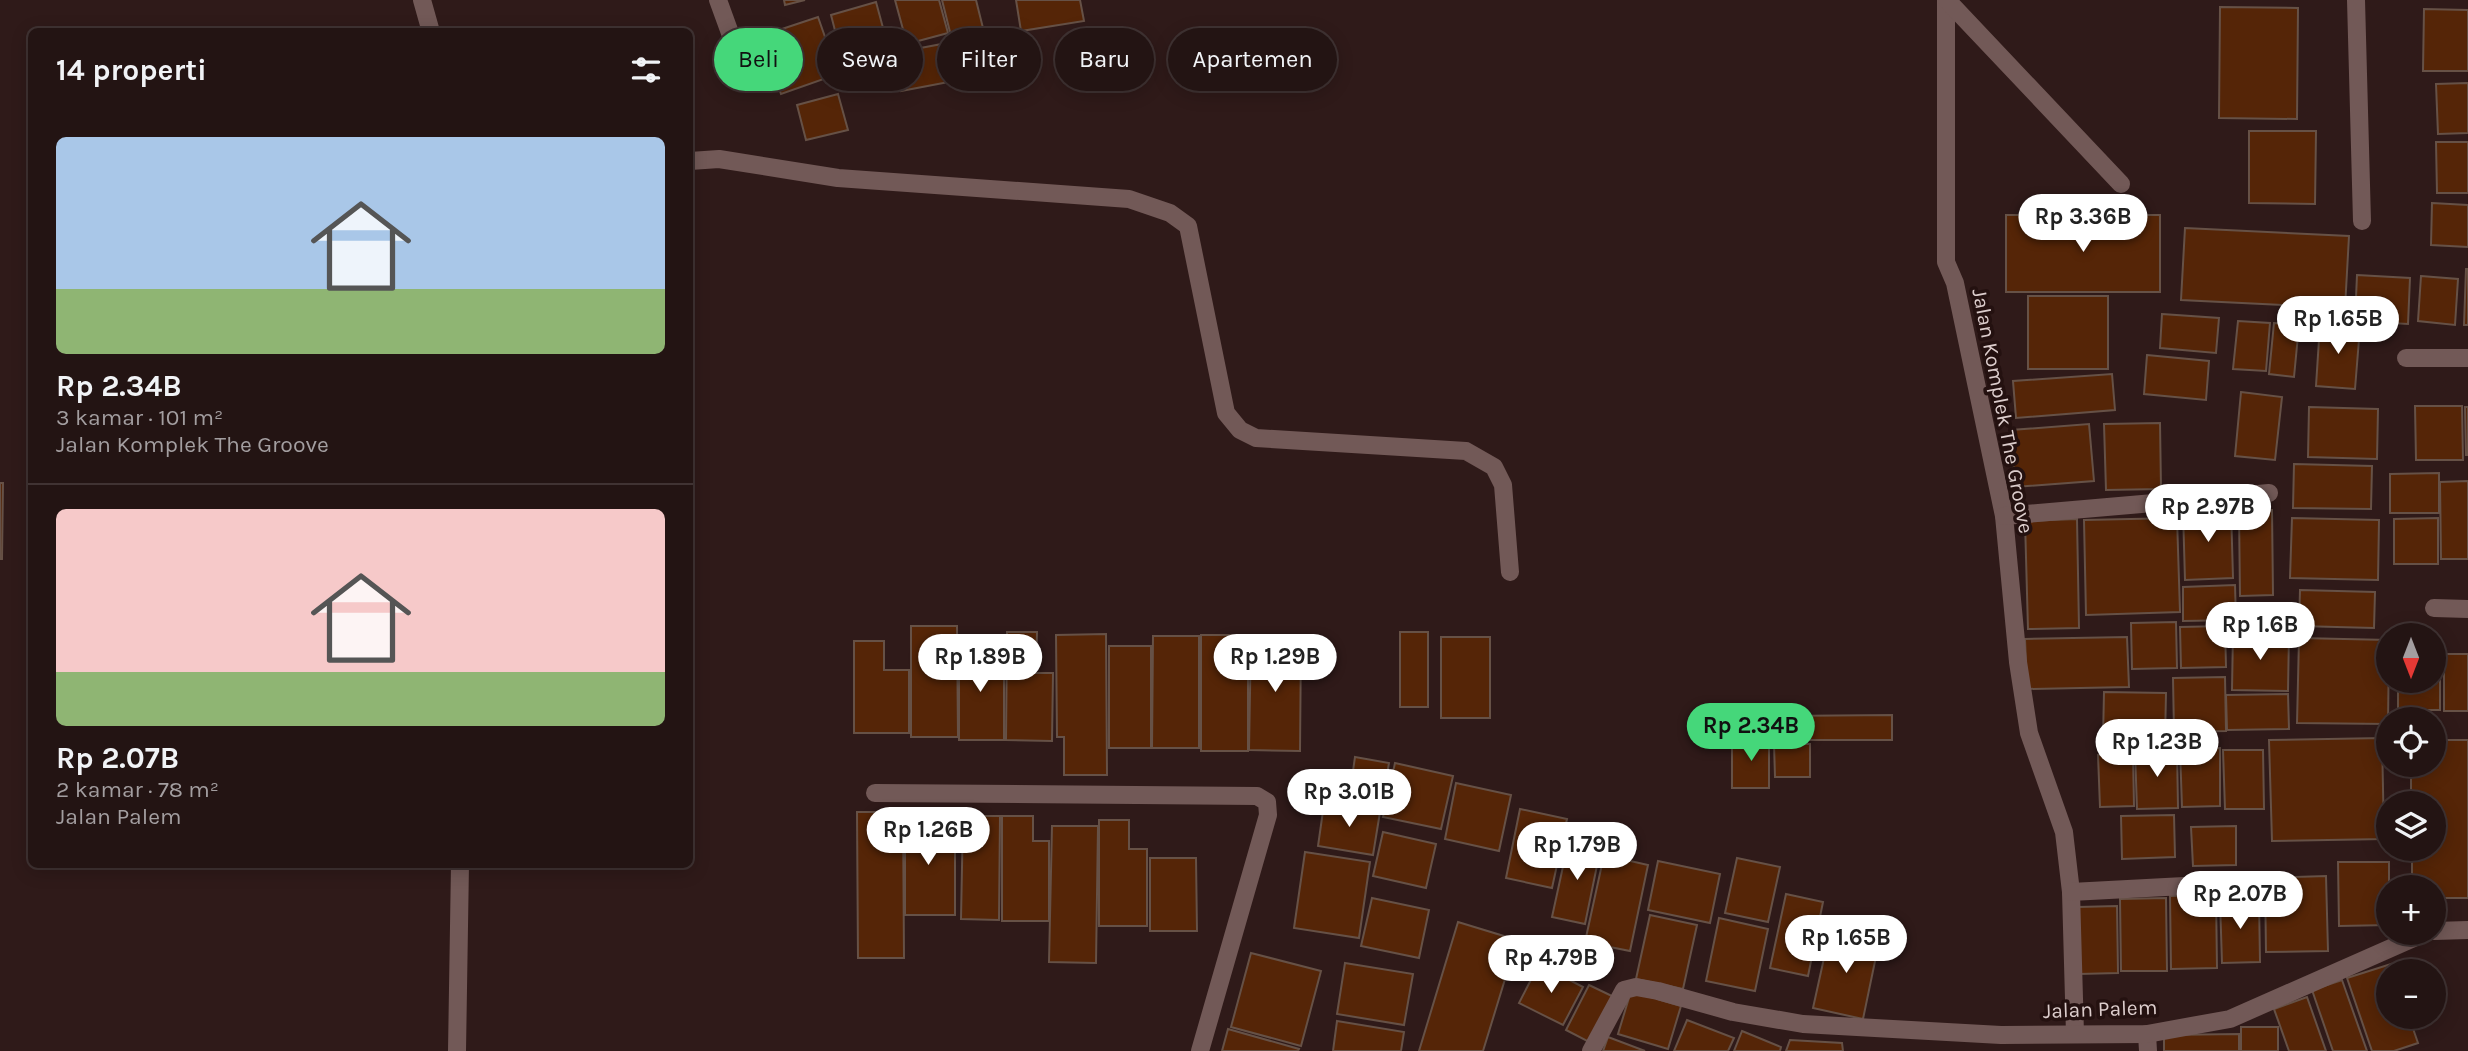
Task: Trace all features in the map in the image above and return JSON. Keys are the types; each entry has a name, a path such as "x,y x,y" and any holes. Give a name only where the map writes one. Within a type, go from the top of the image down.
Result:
{"street":[{"path":"422,0 430,28"},
{"path":"718,0 728,28"},
{"path":"1947,0 2120,184"},
{"name":"Jalan Komplek The Groove","path":"1947,0 1946,262 1955,283 2004,516 2018,662 2029,733 2064,832 2071,892 2075,1034"},
{"path":"2356,0 2362,221"},
{"path":"693,161 719,159 838,178 1129,200 1170,213 1188,226 1226,413 1240,430 1256,438 1466,451 1494,467 1503,485 1510,572"},
{"path":"2406,358 2468,358"},
{"path":"2004,516 2269,493"},
{"path":"2434,608 2468,609"},
{"path":"875,793 1257,796 1267,802 1268,815 1200,1051"},
{"path":"457,1051 460,868"},
{"path":"2071,892 2241,883"},
{"path":"2446,931 2468,930"},
{"name":"Jalan Palem","path":"1591,1051 1624,990 1636,988 1658,990 1733,1012 1803,1024 2001,1035 2075,1034 2147,1042 2230,1019 2398,945"}],"building":[{"path":"784,0 805,0 785,5"},
{"path":"895,0 939,0 947,28 937,28 937,36 923,40 923,28 903,28"},
{"path":"942,0 976,0 983,28 949,28"},
{"path":"1016,0 1080,0 1084,21 1040,28 1021,28"},
{"path":"876,2 883,28 834,28 831,15"},
{"path":"2220,7 2298,8 2297,119 2219,118"},
{"path":"2424,9 2468,10 2468,71 2423,71"},
{"path":"818,17 822,28 817,28 817,81 803,86 803,28 785,28"},
{"path":"937,45 937,84 923,87 923,48"},
{"path":"2468,83 2468,133 2438,134 2436,84"},
{"path":"838,94 848,130 806,140 797,105"},
{"path":"2249,131 2316,131 2315,204 2249,203"},
{"path":"2436,142 2468,142 2468,193 2437,193"},
{"path":"2432,203 2468,205 2468,247 2431,245"},
{"path":"2006,215 2160,215 2160,292 2006,292"},
{"path":"2185,228 2349,236 2345,308 2181,300"},
{"path":"2466,269 2468,325 2464,325"},
{"path":"2357,275 2410,278 2408,324 2355,321"},
{"path":"2421,276 2458,279 2455,325 2418,321"},
{"path":"2028,296 2108,296 2108,369 2028,369"},
{"path":"2162,314 2219,318 2216,353 2160,348"},
{"path":"2238,321 2270,323 2266,371 2233,369"},
{"path":"2274,323 2299,325 2294,377 2269,374"},
{"path":"2320,324 2360,327 2355,389 2316,386"},
{"path":"2147,355 2209,361 2206,400 2144,394"},
{"path":"2112,374 2115,410 2016,418 2013,381"},
{"path":"2241,392 2282,397 2275,460 2235,456"},
{"path":"2415,406 2462,406 2463,460 2416,460"},
{"path":"2309,407 2378,409 2377,459 2308,457"},
{"path":"2465,407 2468,407 2468,455 2466,455"},
{"path":"2160,423 2161,489 2106,490 2104,424"},
{"path":"2089,424 2094,481 2015,487 2011,430"},
{"path":"2294,464 2372,466 2371,509 2293,508"},
{"path":"2439,473 2439,513 2390,513 2390,474"},
{"path":"2468,481 2468,559 2441,559 2440,482"},
{"path":"0,483 3,483 2,559 0,559"},
{"path":"2231,509 2233,578 2185,580 2183,511"},
{"path":"2272,510 2273,595 2240,596 2239,511"},
{"path":"2177,518 2180,612 2086,615 2084,520"},
{"path":"2292,518 2379,520 2378,580 2290,578"},
{"path":"2438,518 2438,564 2394,564 2394,519"},
{"path":"2077,519 2079,628 2028,629 2025,521"},
{"path":"2235,585 2236,620 2183,621 2183,587"},
{"path":"2300,590 2375,592 2374,628 2299,626"},
{"path":"2176,622 2177,668 2132,669 2131,623"},
{"path":"911,626 957,626 958,737 911,737"},
{"path":"2225,626 2226,667 2181,668 2180,627"},
{"path":"1007,632 1037,632 1036,673 1053,673 1052,741 1006,740"},
{"path":"1400,632 1428,632 1428,707 1400,707"},
{"path":"2233,632 2289,633 2288,691 2232,690"},
{"path":"1106,634 1107,775 1064,775 1064,737 1057,737 1056,635"},
{"path":"1201,635 1248,635 1248,751 1201,751"},
{"path":"1153,636 1199,636 1199,748 1152,748"},
{"path":"959,637 984,637 984,666 1004,666 1004,740 959,740"},
{"path":"1251,637 1301,638 1300,751 1249,750"},
{"path":"1441,637 1490,637 1490,718 1441,718"},
{"path":"2127,637 2129,687 2027,689 2025,639"},
{"path":"2299,638 2376,640 2376,693 2388,693 2388,707 2376,707 2376,724 2297,723"},
{"path":"854,641 884,641 884,670 909,670 909,733 854,733"},
{"path":"1109,646 1151,646 1151,748 1109,748"},
{"path":"2446,654 2468,654 2468,711 2446,711"},
{"path":"2225,677 2226,731 2174,732 2173,678"},
{"path":"2104,692 2166,693 2165,740 2103,739"},
{"path":"2398,693 2440,693 2440,707 2398,707"},
{"path":"2288,694 2289,729 2227,730 2226,695"},
{"path":"1892,715 1892,740 1770,740 1770,716"},
{"path":"1732,737 1769,737 1769,788 1732,788"},
{"path":"2376,738 2376,777 2383,777 2383,791 2376,791 2376,839 2272,841 2269,740"},
{"path":"2446,740 2468,740 2468,898 2446,898 2446,875 2412,875 2412,861 2446,861 2446,791 2411,791 2411,777 2446,777"},
{"path":"1774,744 1810,744 1810,777 1775,777"},
{"path":"2220,748 2220,806 2182,807 2180,750"},
{"path":"2177,750 2178,808 2137,809 2135,751"},
{"path":"2223,750 2263,750 2264,809 2225,809"},
{"path":"2133,754 2134,806 2100,807 2098,755"},
{"path":"1355,757 1389,763 1383,797 1350,792"},
{"path":"1395,763 1453,776 1441,829 1383,817"},
{"path":"1456,783 1511,795 1499,851 1445,839"},
{"path":"1324,804 1380,812 1373,855 1318,846"},
{"path":"1520,809 1567,819 1552,888 1506,878"},
{"path":"905,811 936,812 936,836 955,836 955,915 905,915"},
{"path":"857,812 903,812 904,958 858,958"},
{"path":"2174,815 2175,857 2122,859 2121,816"},
{"path":"963,816 1000,816 999,920 961,919"},
{"path":"1002,816 1033,816 1033,841 1049,841 1049,921 1002,921"},
{"path":"1099,820 1129,820 1129,849 1147,849 1147,926 1099,926"},
{"path":"1052,826 1098,826 1096,963 1049,962"},
{"path":"2236,826 2236,865 2193,866 2191,827"},
{"path":"1383,832 1436,844 1426,888 1373,876"},
{"path":"1569,839 1601,846 1585,924 1552,917"},
{"path":"1305,852 1370,862 1359,938 1294,928"},
{"path":"1604,855 1648,865 1630,951 1585,942"},
{"path":"1150,858 1196,858 1197,931 1150,931"},
{"path":"1737,858 1780,867 1768,922 1725,913"},
{"path":"1658,861 1720,874 1710,923 1648,910"},
{"path":"2338,862 2389,862 2389,875 2376,875 2376,925 2339,926"},
{"path":"2326,876 2328,951 2266,952 2265,878"},
{"path":"1786,894 1823,902 1808,976 1770,968"},
{"path":"2216,895 2217,968 2171,969 2170,896"},
{"path":"1372,898 1429,910 1419,958 1361,946"},
{"path":"2166,898 2167,971 2121,971 2120,899"},
{"path":"2259,900 2260,962 2222,963 2220,901"},
{"path":"2117,906 2118,973 2079,974 2078,907"},
{"path":"1650,915 1697,925 1683,989 1636,979"},
{"path":"1719,918 1768,929 1755,991 1706,981"},
{"path":"1458,922 1517,940 1483,1051 1419,1051"},
{"path":"1830,931 1879,942 1863,1019 1813,1008"},
{"path":"1251,953 1321,971 1301,1046 1231,1027"},
{"path":"1345,963 1413,974 1404,1025 1337,1014"},
{"path":"1539,964 1583,987 1563,1025 1519,1003"},
{"path":"2376,969 2376,1029 2413,1029 2418,1043 2394,1051 2372,1051 2347,978"},
{"path":"2342,980 2367,1051 2333,1051 2312,990"},
{"path":"1589,985 1614,997 1591,1043 1566,1030"},
{"path":"1631,991 1681,1006 1668,1049 1618,1034"},
{"path":"2307,997 2326,1051 2289,1051 2274,1009"},
{"path":"1687,1020 1734,1038 1728,1051 1674,1051"},
{"path":"1337,1021 1404,1032 1401,1051 1333,1051"},
{"path":"2241,1027 2278,1027 2278,1051 2241,1051"},
{"path":"1228,1029 1299,1049 1222,1051"},
{"path":"1742,1031 1781,1047 1780,1051 1734,1051"},
{"path":"2239,1034 2239,1051 2164,1051 2164,1035"},
{"path":"1608,1037 1645,1051 1603,1051"},
{"path":"1790,1040 1842,1043 1843,1051 1786,1051"}]}
